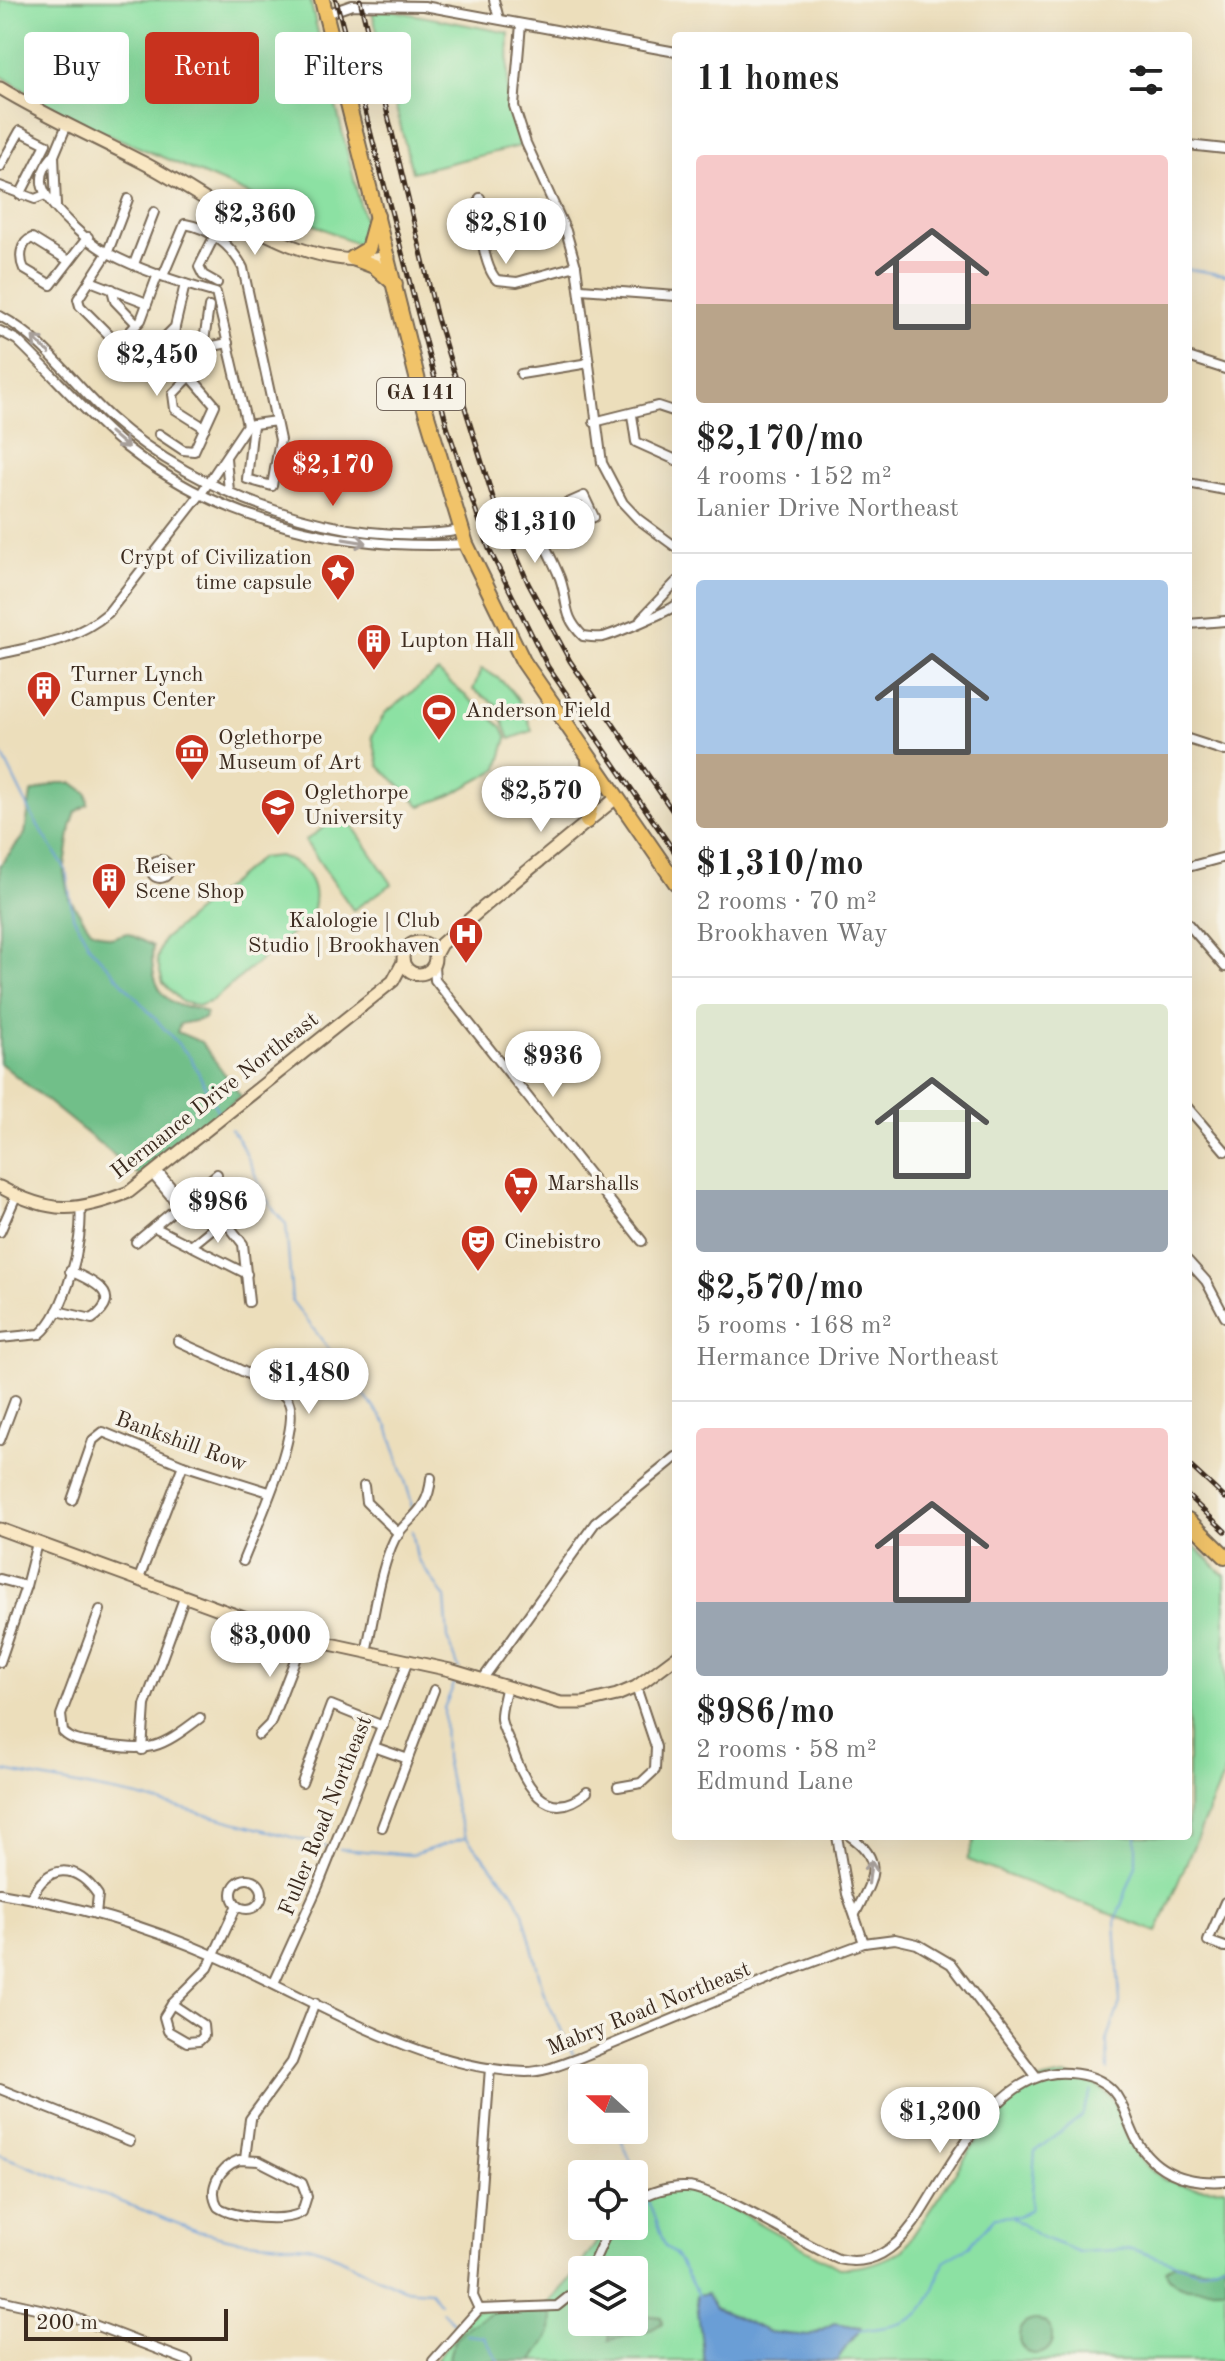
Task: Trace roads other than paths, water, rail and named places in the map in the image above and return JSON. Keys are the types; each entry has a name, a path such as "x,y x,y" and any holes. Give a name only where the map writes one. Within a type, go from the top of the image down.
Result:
{"highway":[{"name":"GA 141","path":"324,7 443,476 464,537 523,661 615,799 672,877"},
{"path":"353,258 368,249 378,216"},
{"path":"353,258 374,266 395,284"},
{"path":"587,821 593,797 589,760"},
{"path":"1192,1524 1225,1556"}],"street":[{"path":"494,0 499,19"},
{"path":"324,7 424,6 672,51"},
{"path":"521,24 514,106 526,143 566,231 576,266 594,422 602,463 612,487 638,519 672,544"},
{"path":"0,88 66,127 140,161 268,237 305,249 353,258 389,257"},
{"path":"56,207 46,181 66,127"},
{"path":"0,167 20,131 46,144 20,195"},
{"path":"1192,145 1225,149"},
{"path":"54,155 43,173 45,195 107,254 160,275 185,284 216,293 250,425 247,479 272,486 280,440 243,268 235,253 214,237 185,224 160,275 137,324 117,341 85,314 78,299 107,254 128,199"},
{"path":"0,186 35,199 45,195"},
{"path":"480,198 481,230 491,273 497,280 517,282 576,266"},
{"path":"134,264 154,212"},
{"path":"69,261 32,238 22,248 20,258 24,269 47,285 55,284 88,237"},
{"path":"214,237 199,267 203,275 217,283"},
{"path":"90,281 147,303"},
{"path":"175,327 140,362 143,370 150,373 157,371 173,354 175,327 185,284"},
{"path":"112,289 115,301 137,324"},
{"path":"581,289 672,296"},
{"path":"205,428 175,409 173,394 200,366 209,307"},
{"path":"0,316 39,342 111,418 208,483 287,513 353,528 464,537"},
{"path":"0,331 17,340 126,446 200,495 262,519 323,536 398,546 464,537"},
{"path":"203,348 228,343"},
{"path":"1192,358 1225,369"},
{"path":"521,374 589,363"},
{"path":"159,434 191,452 205,428 215,400 190,376"},
{"path":"594,422 632,415 658,406 672,411"},
{"path":"632,415 636,442 672,458"},
{"path":"0,654 55,642 90,628 108,613 250,425 276,421"},
{"path":"226,457 229,491"},
{"path":"215,472 229,479"},
{"path":"1192,484 1225,490"},
{"path":"541,539 594,517 584,496 532,519 541,539 560,580 568,622 583,636 601,637 643,617 665,614 672,608"},
{"path":"643,617 672,587"},
{"path":"1192,624 1225,621"},
{"path":"1192,740 1225,751"},
{"name":"Hermance Drive Northeast","path":"0,1187 43,1208 80,1207 129,1192 407,967 432,969 441,944 615,799"},
{"path":"1192,866 1225,857"},
{"name":"Hermance Drive Northeast","path":"407,967 407,947 416,942 438,939 485,906"},
{"path":"1192,929 1225,967"},
{"path":"426,943 432,969 642,1241"},
{"path":"1192,1113 1225,1151"},
{"path":"155,1173 181,1204"},
{"path":"136,1242 217,1174"},
{"path":"200,1189 243,1244 249,1302"},
{"path":"0,1232 16,1196"},
{"path":"0,1338 40,1334 57,1311 82,1235 80,1207"},
{"path":"191,1246 224,1219"},
{"path":"154,1227 247,1274"},
{"path":"1192,1265 1206,1281 1225,1317"},
{"path":"57,1311 92,1319 104,1300 103,1288 98,1282 70,1271"},
{"path":"178,1341 279,1391 289,1402 292,1433 243,1561"},
{"path":"0,1440 15,1400"},
{"name":"Bankshill Row","path":"72,1500 99,1433 108,1433 183,1465 269,1492"},
{"path":"478,1679 595,1523 672,1460"},
{"path":"138,1581 183,1465"},
{"path":"366,1652 387,1558 399,1534 421,1511 431,1478"},
{"path":"364,1486 366,1502 399,1534"},
{"path":"0,1529 303,1639 450,1670 561,1703 583,1703 636,1687 672,1660"},
{"path":"0,1662 37,1543"},
{"path":"0,1579 26,1586"},
{"path":"142,1750 145,1705 184,1598"},
{"path":"100,1610 61,1715 61,1725 69,1737 142,1750 170,1741 200,1718"},
{"path":"259,1735 270,1724 303,1639"},
{"name":"Fuller Road Northeast","path":"274,1983 408,1661"},
{"path":"618,1787 641,1783 655,1770 656,1747 636,1687"},
{"path":"506,1688 501,1719 520,1774 529,1787 548,1803 561,1806 573,1804 587,1792"},
{"path":"382,1827 434,1690"},
{"path":"302,1783 331,1705 383,1726"},
{"path":"374,1747 408,1759"},
{"path":"838,1840 847,1894 864,1943"},
{"path":"855,1840 865,1847 874,1869 855,1914"},
{"path":"31,1898 43,1878 53,1871 68,1872 87,1882 98,1895 96,1914"},
{"name":"Mabry Road Northeast","path":"0,1893 96,1914 156,1932 408,2045 490,2068 546,2070 864,1943 895,1939 934,1952 951,1964 1036,2076"},
{"path":"1225,1902 1208,1941 1225,1947"},
{"path":"172,2004 203,2025 204,2036 199,2041 187,2042 168,2031 164,2017 172,2004 208,1968 237,1905"},
{"path":"245,2159 250,2119 292,2062 315,2003"},
{"path":"479,2309 473,2296 490,2068"},
{"path":"648,2194 688,2186 714,2195 838,2259 860,2261 876,2258 908,2232 992,2108 1010,2091 1036,2076 1074,2073 1104,2084 1123,2105 1139,2148 1150,2160 1191,2181 1225,2181"},
{"path":"0,2089 130,2141"},
{"path":"245,2159 259,2161 302,2183 307,2196 302,2212 291,2217 244,2216 218,2207 213,2193 218,2177 229,2164 245,2159"},
{"path":"433,2361 479,2309 557,2306 568,2297"},
{"path":"0,2300 71,2316 188,2361"}],"water":[{"path":"706,2294 715,2308 769,2332 809,2336 834,2323 861,2327 837,2361 704,2361 696,2296"}],"waterway":[{"path":"1192,270 1225,275"},
{"path":"0,750 34,819 66,870 73,916 90,947 191,1058 218,1112"},
{"path":"231,1129 246,1153 262,1190 286,1224 292,1301 388,1426 411,1500 412,1515"},
{"path":"412,1530 417,1558 445,1598 448,1638 459,1669"},
{"path":"458,1675 444,1708 445,1758 456,1811 466,1837 514,1893 523,1912 544,1994 573,2054"},
{"path":"0,1770 138,1797 326,1846"},
{"path":"340,1849 412,1855 464,1838"},
{"path":"1108,2070 1107,2041 1120,2003 1115,1922 1136,1865 1136,1840"},
{"path":"857,2331 894,2325 917,2315 931,2295 944,2261 969,2246 995,2217 1018,2216 1031,2209 1035,2151 1082,2116 1091,2091"},
{"path":"623,2144 630,2160"},
{"path":"0,2155 197,2231 236,2240 307,2246 327,2252 403,2289 430,2291 440,2303"},
{"path":"648,2201 665,2246 675,2254 699,2297"},
{"path":"1013,2218 1041,2237 1079,2252 1132,2249 1199,2271 1225,2262"},
{"path":"442,2311 455,2324"},
{"path":"466,2335 484,2337 499,2361"}],"railway":[{"path":"336,0 448,429 489,549 548,667 672,848"},
{"path":"360,0 437,318 494,501 528,583 570,661 672,810"},
{"path":"1192,1468 1225,1498"},
{"path":"1192,1500 1225,1531"}],"place":[{"name":"Crypt of Civilization time capsule","path":"338,602"},
{"name":"Lupton Hall","path":"374,672"},
{"name":"Turner Lynch Campus Center","path":"44,719"},
{"name":"Anderson Field","path":"439,742"},
{"name":"Oglethorpe Museum of Art","path":"192,782"},
{"name":"Oglethorpe University","path":"278,837"},
{"name":"Reiser Scene Shop","path":"109,911"},
{"name":"Kalologie | Club Studio | Brookhaven","path":"466,965"},
{"name":"Marshalls","path":"521,1215"},
{"name":"Cinebistro","path":"478,1273"}]}
